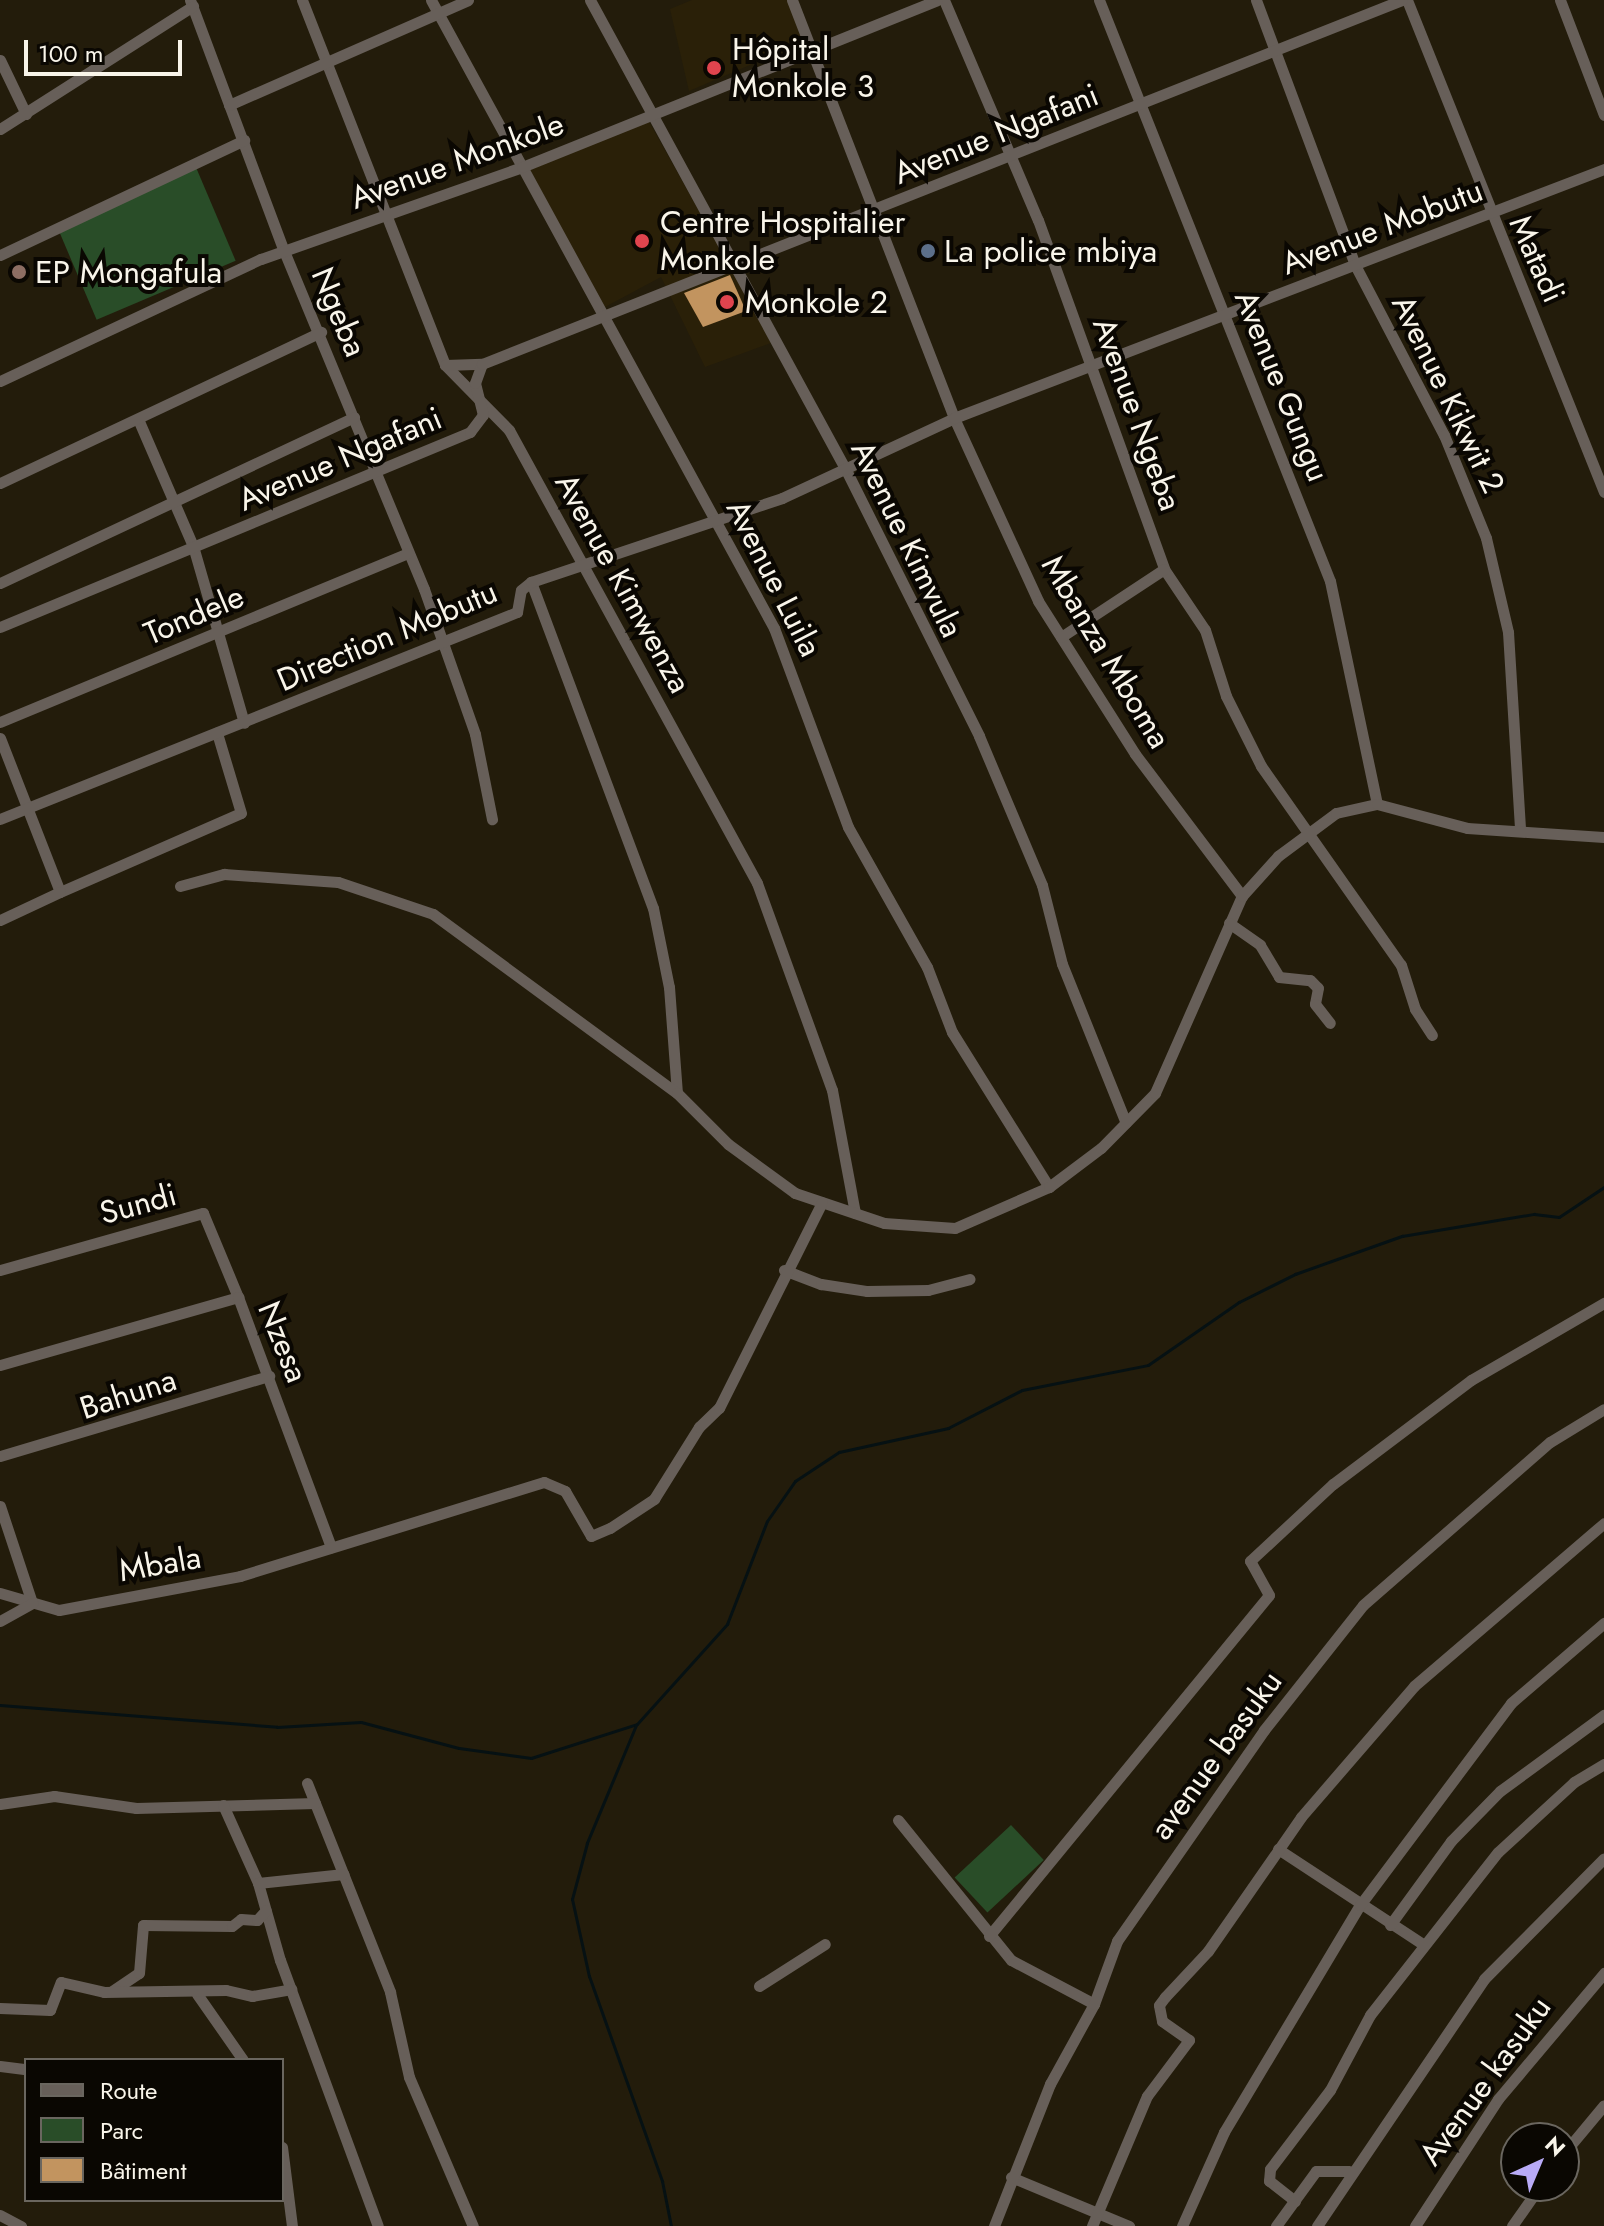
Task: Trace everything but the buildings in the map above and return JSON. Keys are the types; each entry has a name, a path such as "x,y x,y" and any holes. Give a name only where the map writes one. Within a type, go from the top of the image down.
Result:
{"street":[{"name":"Avenue Kimwenza","path":"302,0 445,365 509,430 757,883 832,1090 855,1213"},
{"path":"229,105 328,63 434,6 468,0"},
{"name":"Avenue Kimvula","path":"590,0 847,472 979,736 1042,885 1062,964 1126,1123"},
{"name":"Mbanza Mboma","path":"792,0 809,49 876,210 954,418 1061,637 1135,754 1242,896"},
{"name":"Avenue Monkole","path":"0,381 284,251 522,167 937,0"},
{"name":"Avenue Ngeba","path":"944,0 1008,157 1038,220 1164,569 1205,630 1226,696 1261,766 1309,830 1401,965 1415,1009 1432,1035"},
{"name":"Avenue Gungu","path":"1099,0 1330,581 1377,804"},
{"name":"Avenue Kikwit 2","path":"1256,0 1278,51 1355,265 1444,435 1486,538 1508,632 1520,828"},
{"name":"Avenue Ngafani","path":"0,627 193,546 378,474 470,432 483,415 475,383 482,364 1404,0"},
{"name":"Matadi","path":"1404,0 1604,492"},
{"path":"1560,0 1604,115"},
{"path":"0,129 191,3"},
{"name":"Ngeba","path":"191,3 284,251 321,332 443,643 475,734 492,819"},
{"name":"Avenue Luila","path":"434,6 608,315 781,642 848,827 927,967 952,1032 1049,1187"},
{"path":"0,60 26,114"},
{"path":"0,255 244,140"},
{"name":"Avenue Mobutu","path":"954,418 1604,169"},
{"path":"0,483 321,332"},
{"path":"445,365 482,364"},
{"path":"0,583 354,417"},
{"name":"Direction Mobutu","path":"0,819 517,612 519,594 531,582 847,472 954,418"},
{"path":"138,419 176,500 193,546 244,723"},
{"name":"Tondele","path":"0,722 219,634 407,553"},
{"path":"1061,637 1164,569"},
{"path":"531,582 653,908 669,987 677,1093"},
{"path":"0,920 241,813 217,733"},
{"path":"0,738 60,892"},
{"path":"180,886 224,874 338,882 433,914 677,1093 728,1144 795,1193 884,1223 955,1228 1049,1187 1126,1123 1171,1065 1187,1014 1242,896 1309,830 1336,813 1377,804 1467,828 1520,828 1604,837"},
{"path":"1229,923 1260,945 1279,977 1310,980 1318,988 1315,1004 1330,1023"},
{"path":"822,1202 784,1270 821,1284 867,1291 928,1290 970,1279"},
{"name":"Sundi","path":"0,1270 203,1213 238,1297"},
{"name":"Mbala","path":"0,1593 59,1610 240,1576 544,1482 565,1491 591,1536 619,1523 654,1499 701,1424 719,1408 784,1270"},
{"name":"Nzesa","path":"0,1365 238,1297 331,1547"},
{"path":"989,1936 1269,1595 1250,1561 1333,1484 1459,1388 1604,1303"},
{"name":"Bahuna","path":"0,1456 269,1376"},
{"name":"avenue basuku","path":"994,2226 1050,2084 1094,2004 1126,1926 1356,1612 1550,1442 1604,1409"},
{"path":"0,1506 32,1603 0,1621"},
{"path":"1092,2226 1147,2096 1189,2040 1166,2025 1159,2005 1208,1951 1278,1849 1414,1686 1604,1523"},
{"path":"1182,2226 1224,2132 1360,1905 1511,1703 1604,1623"},
{"path":"1390,1925 1451,1841 1500,1791 1604,1715"},
{"path":"1295,2201 1269,2181 1270,2169 1330,2090 1370,2015 1421,1943 1498,1852 1574,1782 1604,1764"},
{"path":"307,1783 390,1992 409,2077 473,2226"},
{"path":"0,1804 54,1796 136,1808 315,1803"},
{"path":"223,1805 258,1883 291,1989 378,2226"},
{"path":"898,1820 1011,1960 1094,2004"},
{"path":"1278,1849 1421,1943"},
{"path":"1317,2226 1349,2171 1419,2082 1484,1979 1604,1858"},
{"path":"258,1883 344,1874"},
{"path":"112,1992 139,1973 143,1925 232,1926 241,1919 257,1920 266,1910"},
{"path":"759,1986 825,1944"},
{"name":"Avenue kasuku","path":"1415,2226 1506,2088 1604,1973"},
{"path":"0,2008 50,2010 61,1982 112,1992 197,1994 226,1990 252,1996 291,1989"},
{"path":"197,1994 242,2058"},
{"path":"0,2066 24,2069"},
{"path":"1580,2134 1604,2105"},
{"path":"284,2163 292,2226"},
{"path":"1276,2226 1316,2171 1349,2171"},
{"path":"1011,2177 1129,2226"},
{"path":"1512,2226 1529,2202"},
{"path":"0,2215 21,2226"}],"shaded area":[{"name":"Hôpital Monkole 3","path":"692,0 789,0 804,42 689,91 670,9"},
{"name":"Centre Hospitalier Monkole","path":"648,120 771,343 705,367 661,277 605,307 528,168"}],"green space":[{"path":"195,165 236,261 97,320 56,224"},
{"path":"1011,1825 1044,1860 987,1913 955,1878"}],"waterway":[{"path":"0,1705 277,1727 361,1722 459,1748 531,1758 637,1724 727,1624 767,1521 795,1481 839,1452 948,1428 1022,1390 1148,1365 1239,1302 1295,1274 1402,1236 1534,1214 1559,1217 1604,1187"},
{"path":"636,1725 587,1843 572,1899 589,1976 662,2181 671,2226"}],"place":[{"name":"Hôpital Monkole 3","path":"714,68"},
{"name":"Centre Hospitalier Monkole","path":"642,241"},
{"name":"La police mbiya","path":"928,251"},
{"name":"EP Mongafula","path":"19,272"},
{"name":"Monkole 2","path":"727,302"}]}
